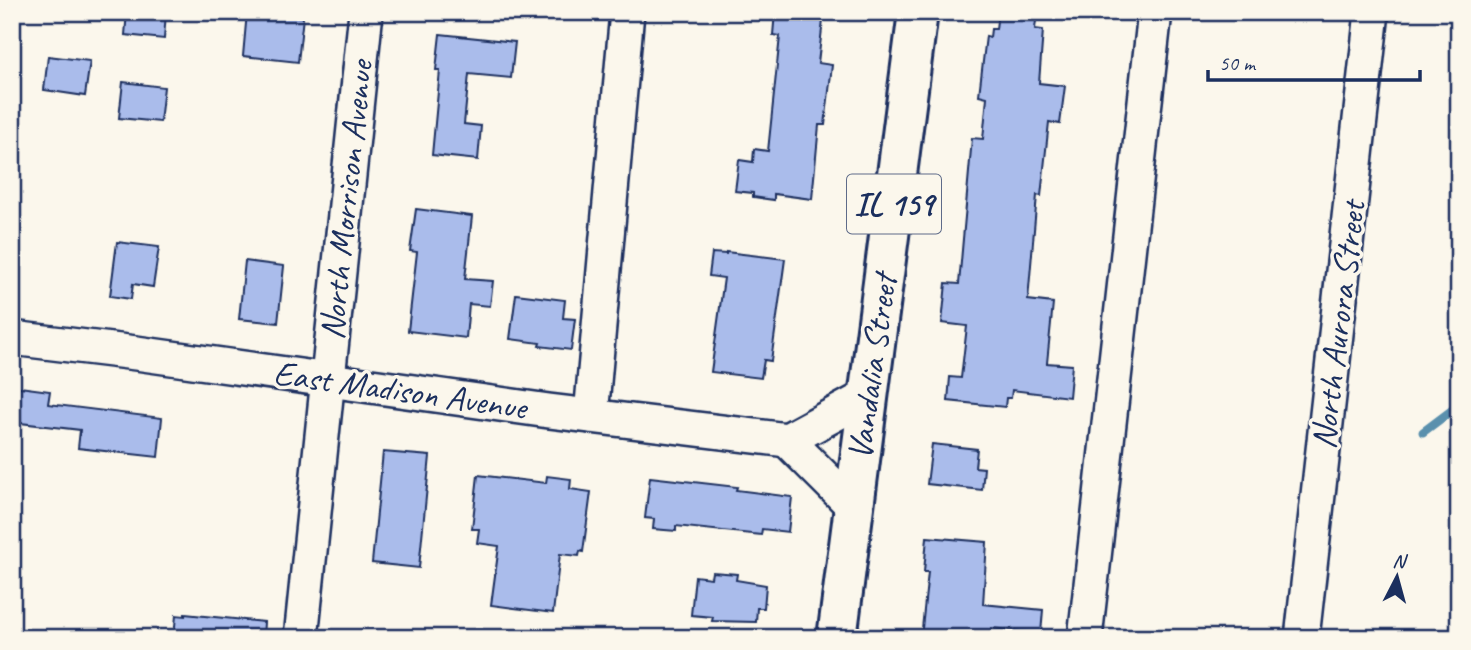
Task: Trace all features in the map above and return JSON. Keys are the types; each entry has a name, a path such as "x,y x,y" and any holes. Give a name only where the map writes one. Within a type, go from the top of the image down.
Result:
{"main road":[{"name":"Vandalia Street","path":"837,638 918,12"}],"street":[{"name":"North Morrison Avenue","path":"301,638 366,12"},
{"path":"591,416 627,12"},
{"path":"1084,638 1155,12"},
{"name":"North Aurora Street","path":"1302,638 1373,12"},
{"name":"East Madison Avenue","path":"12,338 787,440"},
{"path":"854,507 787,440 869,396"}],"building":[{"path":"127,12 166,12 164,39 125,35"},
{"path":"247,12 303,17 298,62 243,56"},
{"path":"775,12 824,12 818,63 832,65 825,125 819,125 812,199 774,194 774,200 735,191 739,160 753,162 754,149 768,151 780,36 773,35"},
{"path":"998,12 1037,12 1035,29 1043,30 1039,83 1065,86 1060,124 1049,122 1041,196 1037,195 1028,300 1053,303 1047,363 1072,365 1069,397 1012,390 1011,398 1006,398 1005,407 948,401 950,377 961,378 967,326 942,323 946,283 959,284 972,138 983,139 987,97 979,95 986,36 990,37 991,29 996,29"},
{"path":"440,34 515,42 511,78 469,74 464,124 481,126 478,160 432,155 440,70 436,70"},
{"path":"48,56 90,61 85,96 44,90"},
{"path":"123,82 164,87 160,122 119,118"},
{"path":"416,209 472,216 465,279 493,281 490,306 469,304 466,338 408,331 417,252 410,251"},
{"path":"117,242 159,247 153,287 133,284 131,299 110,296"},
{"path":"726,252 785,259 771,361 764,360 761,378 711,372 724,278 709,276 712,253"},
{"path":"245,261 284,266 278,323 239,319"},
{"path":"516,294 565,300 563,318 575,319 571,350 510,339"},
{"path":"12,386 50,391 48,404 162,418 158,457 78,448 80,430 12,422"},
{"path":"932,444 977,449 975,467 984,468 982,490 927,484"},
{"path":"383,452 430,456 419,568 372,563"},
{"path":"478,475 546,483 547,476 571,479 570,489 591,492 583,552 580,551 579,556 560,554 553,613 491,605 499,546 477,543 479,529 472,529"},
{"path":"650,477 737,487 736,490 792,497 788,532 762,529 761,535 676,526 676,531 653,529 654,519 645,518"},
{"path":"927,537 987,542 983,604 1043,610 1041,633 991,628 990,638 921,638 928,572 924,572"},
{"path":"712,572 737,574 736,580 766,585 764,608 757,608 756,622 712,621 713,617 691,615 695,576 711,578"},
{"path":"176,615 264,622 263,638 174,638"}],"waterway":[{"path":"1423,432 1459,405"}]}
